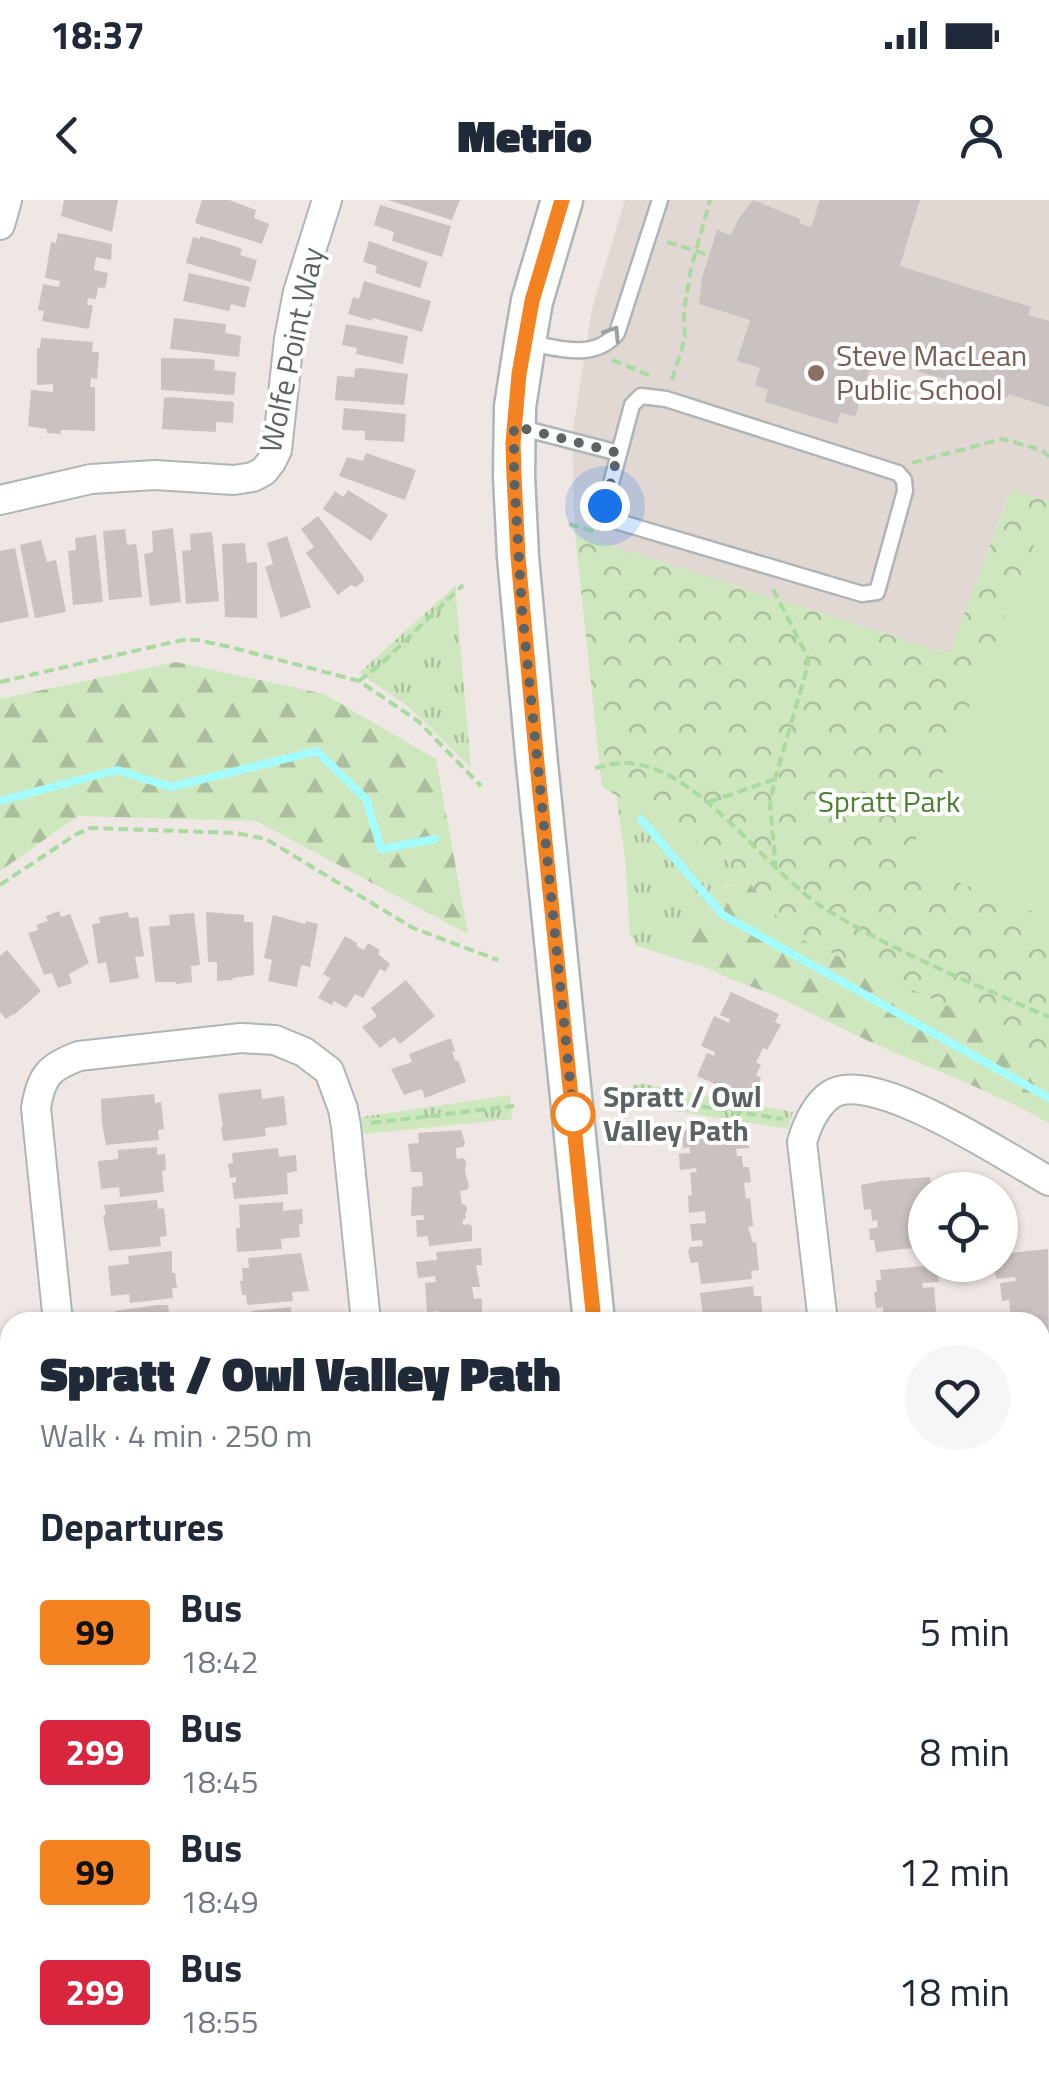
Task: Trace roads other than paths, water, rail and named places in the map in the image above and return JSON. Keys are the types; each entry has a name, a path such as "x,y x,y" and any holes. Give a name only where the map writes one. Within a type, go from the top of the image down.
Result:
{"street":[{"path":"0,225 6,200"},
{"name":"Wolfe Point Way","path":"0,500 91,479 156,475 234,480 264,471 277,450 288,339 298,292 327,200"},
{"path":"562,200 532,301 519,374 514,495 522,610 593,1312"},
{"path":"57,1312 36,1108 47,1074 79,1056 241,1038 275,1040 304,1052 330,1071 346,1126 365,1312"},
{"path":"822,1312 802,1142 808,1123 831,1094 862,1090 923,1110 1049,1181"}],"lane":[{"path":"525,342 580,350 601,348 610,342 617,334 660,200"},
{"path":"647,395 898,473 906,485 877,592 862,594 612,520 605,506 618,453 632,405 637,398 647,395"},
{"path":"514,426 618,453"}],"waterway":[{"path":"0,801 117,770 171,787 317,751 366,799 381,849 435,839"},
{"path":"641,819 723,915 1049,1098"}],"place":[{"name":"Steve MacLean Public School","path":"816,373"},
{"name":"Spratt / Owl Valley Path","path":"573,1114"}],"park label":[{"name":"Spratt Park","path":"889,802"}]}
